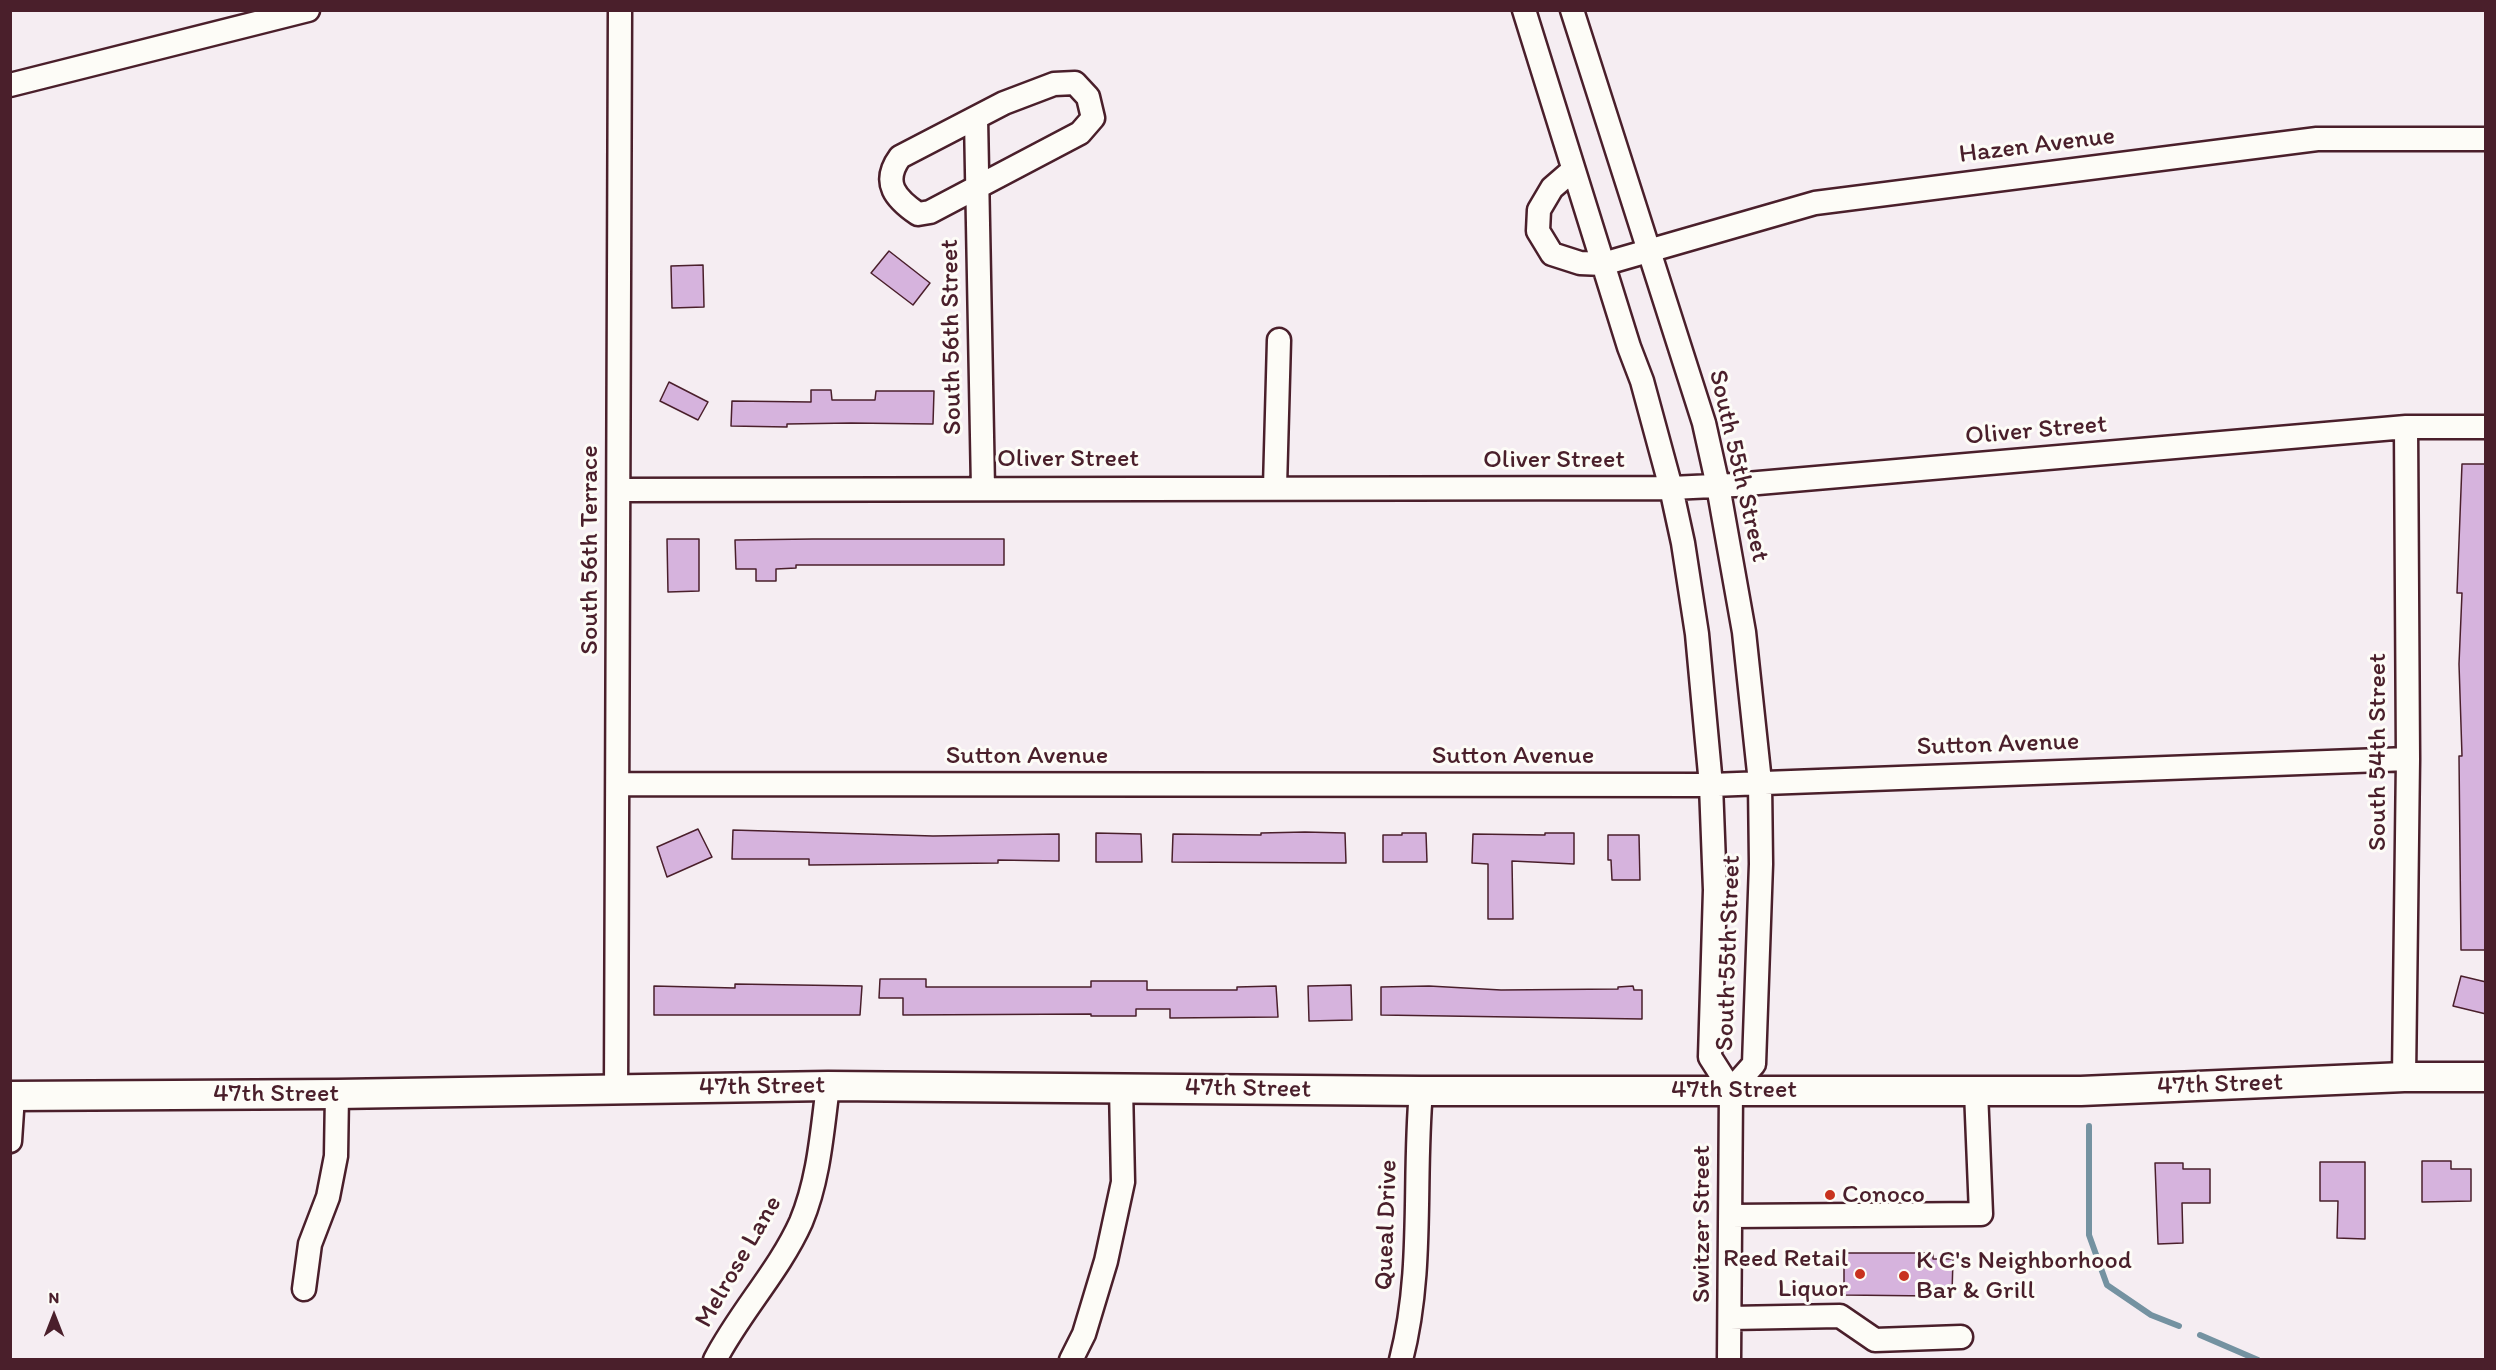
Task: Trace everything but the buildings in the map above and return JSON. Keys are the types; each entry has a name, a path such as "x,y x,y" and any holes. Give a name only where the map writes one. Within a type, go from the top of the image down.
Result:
{"main road":[{"name":"47th Street","path":"12,1096 337,1094 828,1086 2081,1091 2404,1077 2486,1077"}],"street":[{"path":"10,85 308,10"},
{"name":"South 56th Terrace","path":"616,1089 620,10"},
{"name":"South 55th Street","path":"1524,10 1642,381 1671,488 1683,543 1697,634 1711,785 1715,890 1710,1057 1731,1090 1754,1064 1761,864 1760,782 1744,632 1718,486 1704,423 1572,10"},
{"name":"South 56th Street","path":"1075,83 1088,97 1093,118 1080,133 1058,147 978,186 930,212 918,214 899,202 892,187 892,167 900,157 1004,103 1054,84 1075,83"},
{"name":"South 56th Street","path":"976,118 983,488"},
{"name":"Hazen Avenue","path":"1603,264 1815,203 2317,139 2486,139"},
{"path":"1574,172 1552,188 1539,210 1538,231 1552,254 1580,263 1603,264"},
{"path":"1275,487 1279,340"},
{"name":"Oliver Street","path":"619,490 1671,488 1718,486 2406,427 2486,427"},
{"name":"South 54th Street","path":"2404,1077 2408,759 2406,427"},
{"name":"Sutton Avenue","path":"618,784 1711,785 2408,759"},
{"name":"Melrose Lane","path":"715,1359 763,1288 801,1222 820,1158 828,1086"},
{"path":"1071,1359 1084,1334 1106,1261 1123,1182 1122,1088"},
{"name":"Queal Drive","path":"1401,1359 1410,1326 1417,1264 1421,1090"},
{"name":"Switzer Street","path":"1730,1359 1731,1090"},
{"path":"1731,1216 1981,1214 1976,1091"},
{"path":"304,1289 310,1244 328,1197 336,1156 337,1094"},
{"path":"10,1141 12,1096"},
{"path":"1730,1318 1840,1316 1875,1340 1961,1337"}],"waterway":[{"path":"2089,1126 2089,1235 2107,1285 2151,1315 2179,1326"},
{"path":"2200,1335 2258,1360"}],"place":[{"name":"Conoco","path":"1830,1195"},
{"name":"Reed Retail Liquor","path":"1860,1274"},
{"name":"K C's Neighborhood Bar & Grill","path":"1904,1276"}]}
